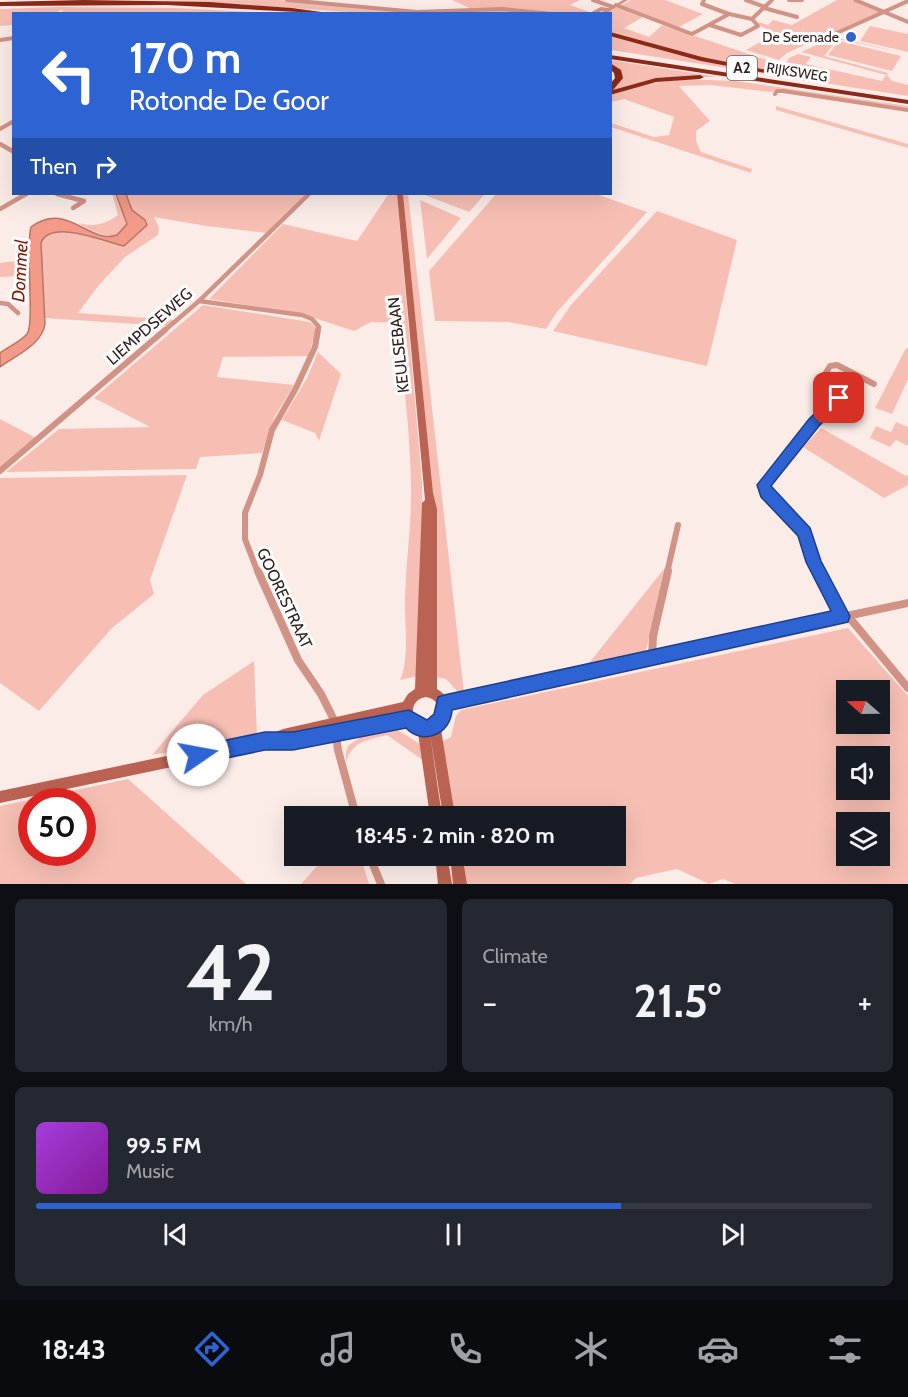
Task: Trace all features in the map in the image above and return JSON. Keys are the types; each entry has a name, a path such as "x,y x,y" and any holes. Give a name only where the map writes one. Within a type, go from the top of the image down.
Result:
{"highway":[{"path":"0,5 132,2 251,6 312,12"},
{"path":"0,5 140,6 275,12"},
{"name":"A2","path":"612,35 701,59 876,95"},
{"name":"RIJKSWEG","path":"612,55 908,98"},
{"name":"A2","path":"612,68 618,72 619,78 612,88"},
{"name":"A2","path":"612,91 664,79 704,77 876,95"},
{"name":"RIJKSWEG","path":"876,95 908,102"}],"main road":[{"name":"KEULSEBAAN","path":"400,195 428,493 426,692"},
{"path":"426,692 438,696 444,703 443,718 429,727 417,727 408,713 412,698 426,692"},
{"path":"0,797 272,740 293,741 334,728 408,713"},
{"path":"429,727 435,806"},
{"path":"429,727 447,806"},
{"path":"443,866 445,884"},
{"path":"458,866 460,884"}],"street":[{"path":"287,0 417,12 503,9 534,12"},
{"path":"593,0 692,34 729,14 752,19 758,25"},
{"path":"604,12 626,0"},
{"path":"704,0 702,4 758,25"},
{"path":"746,0 764,8 797,17"},
{"path":"752,19 772,0"},
{"path":"789,0 802,0"},
{"path":"855,0 908,22"},
{"path":"830,36 908,1"},
{"path":"596,12 601,9 608,10"},
{"path":"710,25 741,35 758,25"},
{"path":"775,94 783,91 908,110"},
{"path":"0,209 24,195"},
{"path":"61,195 84,201 73,208"},
{"name":"LIEMPDSEWEG","path":"0,471 199,301 308,195"},
{"name":"GOORESTRAAT","path":"199,301 302,315 316,322 319,327 315,347 296,388 272,430 260,475 248,502 244,525 249,554 298,660 324,700 334,728"},
{"path":"0,303 8,304 18,313"},
{"path":"874,384 840,366 831,365 824,376 845,387 839,398 814,423 764,485 766,493 805,533 814,562 845,616 908,688"},
{"path":"652,657 653,636 678,525"},
{"path":"444,703 908,603"},
{"path":"334,728 354,806"},
{"path":"374,866 381,884"}],"shaded area":[{"path":"279,0 420,12 347,12 221,3 69,1"},
{"path":"452,0 580,0 570,5 589,12 552,12 512,8 472,9"},
{"path":"631,0 665,0 703,14 677,28 618,7 643,17 624,28 649,37 662,25 779,64 786,63 789,58 798,54 811,57 806,64 882,81 886,75 801,52 835,37 908,54 838,39 824,56 888,73 892,81 908,85 908,96 612,50 612,35 707,59 612,33 612,12 608,12"},
{"path":"837,0 851,0 879,12 787,53 779,60 746,50 776,33 760,26 758,22 768,25 773,20 792,25"},
{"path":"175,8 253,12 62,12 63,10 60,10 58,12 12,12 12,25 0,26 0,9"},
{"path":"488,10 530,12 420,12"},
{"path":"870,26 908,34 908,52 860,41"},
{"path":"839,41 901,56 892,71 828,55"},
{"path":"612,60 719,77 671,77 612,92 622,78 612,65"},
{"path":"683,79 736,81 908,106 908,108 781,90 771,92 711,85 679,86 710,121 696,131 696,141 701,152 752,169 751,173 612,127 612,123 654,137 669,135 674,117 624,99 612,102 612,95 646,84"},
{"path":"776,106 908,144 908,148 776,110"},
{"path":"112,195 116,195 127,222 124,230 113,236 106,235 78,223 99,224 118,215"},
{"path":"116,195 126,195 132,210 145,220 147,225 124,246 66,232 55,232 46,236 41,243 45,324 43,331 34,344 0,367 0,353 24,337 29,327 31,227 44,220 56,218 107,236 117,235 127,224"},
{"path":"126,195 305,195 266,233 154,217 159,227 158,235 125,257 99,285 78,313 175,320 168,326 44,318 41,240 49,234 70,231 125,245 147,225 145,220 132,210"},
{"path":"388,195 397,195 422,482 423,560 418,676 400,680 406,651 405,598 411,483 408,423 397,323 371,322 354,331 305,315 209,299 283,224 357,241"},
{"path":"403,195 408,195 464,693 460,694 446,679 436,677 428,445"},
{"path":"425,195 484,195 469,212"},
{"path":"495,195 599,195 647,212 557,312 546,329 508,322 435,321 429,271"},
{"path":"420,200 461,218 427,259"},
{"path":"657,211 737,240 707,366 553,331 571,305"},
{"path":"23,260 23,276 0,277 0,263"},
{"path":"203,305 310,322 317,328 308,356 223,357 217,377 294,385 275,416 262,453 200,457 196,469 6,472 59,429 150,427 94,398"},
{"path":"906,348 908,349 908,379 892,414 875,408"},
{"path":"318,352 341,374 319,441 315,433 282,420 307,378"},
{"path":"0,419 36,438 0,469"},
{"path":"896,422 908,427 908,446 896,440 890,447 870,438 876,426 891,432"},
{"path":"821,428 906,476 908,474 908,485 884,498 803,447"},
{"path":"187,475 150,580 154,594 112,628 39,711 0,683 0,478"},
{"path":"664,569 645,655 586,667"},
{"path":"848,628 908,696 908,884 735,884 723,879 709,884 677,869 636,878 630,884 464,884 462,866 626,866 626,806 451,806 441,742 451,737 456,716 461,710"},
{"path":"254,661 257,736 152,755 203,695"},
{"path":"396,729 420,744 427,763 387,735 362,742 352,750 346,762 348,746 362,736"},
{"path":"128,779 246,884 0,884 0,806 18,802 18,866 96,866 96,788 85,788"},
{"path":"317,866 363,866 369,884 301,884"}],"place":[{"name":"De Serenade","path":"851,37"}],"route":[{"path":"198,755 265,741 293,741 409,719 417,727 432,728 443,718 444,703 842,616 814,562 805,533 764,489 766,482 814,423 839,398"}],"water label":[{"name":"Dommel","path":"20,271"}]}
